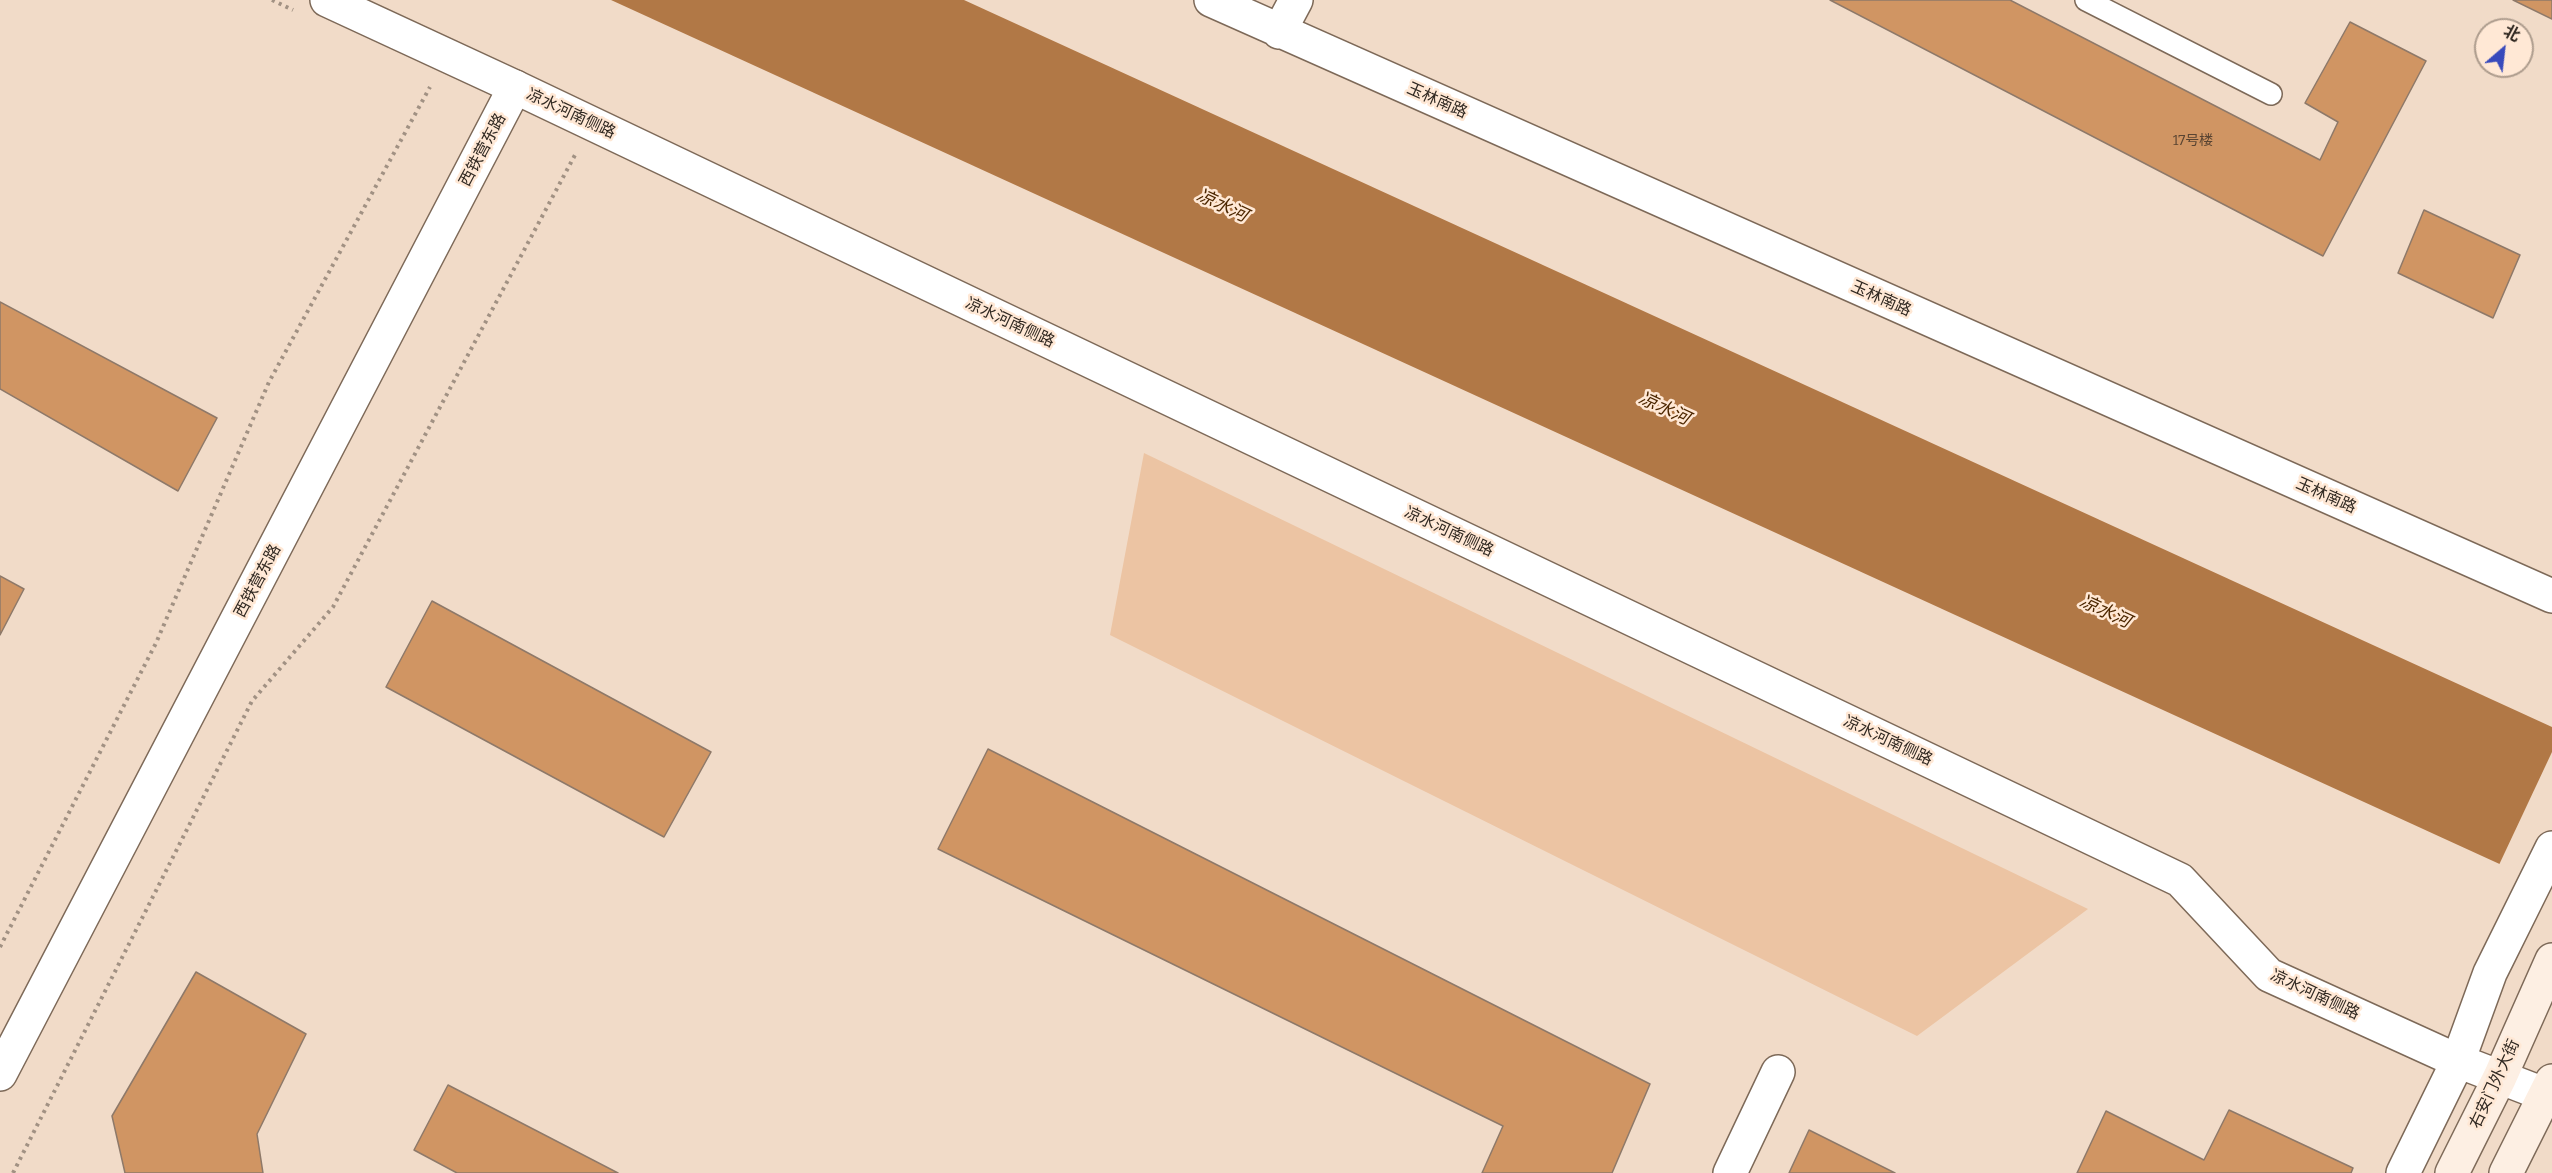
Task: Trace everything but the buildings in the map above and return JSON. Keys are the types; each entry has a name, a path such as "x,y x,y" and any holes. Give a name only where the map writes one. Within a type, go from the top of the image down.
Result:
{"main road":[{"name":"右安门外大街","path":"2452,1173 2500,1077 2552,960"},
{"path":"2506,1173 2550,1091"}],"street":[{"name":"凉水河南侧路","path":"327,0 515,87 2180,880 2269,975 2458,1061 2500,1077 2550,1091"},
{"name":"玉林南路","path":"1211,0 2552,596"},
{"path":"1280,32 1296,0"},
{"name":"西铁营东路","path":"0,1074 515,87"},
{"path":"2403,1173 2458,1061 2490,973 2552,848"},
{"path":"1730,1173 1778,1072"}],"lane":[{"path":"2086,0 2271,94"}],"path":[{"path":"0,946 156,643 269,382 431,85"},
{"path":"13,1173 252,701 333,607 579,147"}],"shaded area":[{"path":"1144,453 2088,909 1917,1036 1110,635"}],"water":[{"name":"凉水河","path":"611,0 964,0 2552,727 2552,888"}],"pier":[{"path":"2552,752 2552,891 2498,867"}]}
